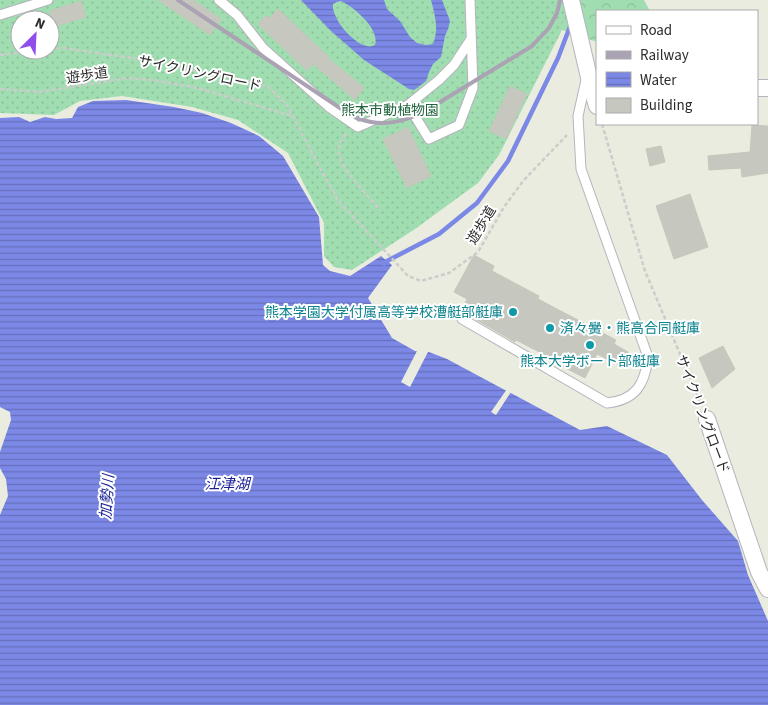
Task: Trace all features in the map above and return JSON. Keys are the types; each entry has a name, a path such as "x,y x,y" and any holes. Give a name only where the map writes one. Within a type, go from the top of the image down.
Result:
{"street":[{"path":"571,0 596,102"},
{"name":"サイクリングロード","path":"707,419 759,572 768,589"}],"lane":[{"path":"0,15 48,0"},
{"path":"219,0 237,15 263,48 329,107 358,127 408,105 454,65 472,39"},
{"path":"408,105 429,139 459,125 473,88 470,0"},
{"path":"462,319 608,403 619,402 631,396 647,373 648,357 581,169 578,116 588,72"}],"path":[{"name":"サイクリングロード","path":"60,48 153,61 246,80 268,87 287,105 338,200 384,251"},
{"name":"遊歩道","path":"0,89 39,92 128,78 152,80 198,88 293,117"},
{"name":"遊歩道","path":"384,251 408,276 421,281 449,273 478,252 504,207 523,181 578,124"},
{"name":"サイクリングロード","path":"602,125 645,271 707,419"},
{"path":"358,127 347,133 343,138 338,154 346,170 380,210"}],"green space":[{"name":"熊本市動植物園","path":"0,0 566,0 561,32 499,155 478,183 415,229 352,270 334,267 324,256 324,223 288,153 238,120 192,107 122,96 80,101 54,115 0,113"},
{"path":"450,0 644,0 649,10 596,10 596,42 562,30 480,57"}],"water":[{"path":"301,0 384,0 387,9 400,21 410,37 417,43 426,45 433,44 436,33 431,0 442,0 450,21 441,57 433,64 426,81 414,90 409,89 364,60 331,31","holes":["341,1 359,13 370,26 376,39 375,45 368,46 356,41 339,23 333,10 333,4"]},
{"name":"江津湖","path":"126,100 202,113 231,123 259,136 283,156 319,217 323,265 330,271 350,276 381,256 392,265 368,298 392,338 415,351 429,352 447,359 580,430 607,426 667,455 702,500 738,541 748,575 768,621 768,705 0,705 0,515 8,496 6,479 0,468 0,452 11,420 10,412 0,407 0,118 19,117 30,122 45,117 56,119 72,118 78,107 93,101"}],"pier":[{"path":"418,349 429,350 410,387 401,382"},
{"path":"507,389 511,392 496,415 491,412"}],"building":[{"path":"158,0 193,0 221,19 210,35"},
{"path":"81,1 86,17 60,25 60,10 53,10"},
{"path":"278,9 328,58 364,88 355,100 313,64 307,71 258,24 265,16 269,18"},
{"path":"510,86 527,94 506,139 489,131"},
{"path":"752,125 768,126 768,173 742,177 741,168 709,170 708,156 750,152"},
{"path":"408,127 431,176 407,188 383,139"},
{"path":"661,146 665,162 650,166 646,149"},
{"path":"690,194 708,247 674,259 656,206"},
{"path":"474,255 494,266 492,271 539,296 538,299 616,340 614,344 628,352 621,366 597,354 585,378 558,364 559,362 516,340 515,342 461,311 467,299 454,292"},
{"path":"723,346 735,369 712,388 699,358"}],"waterway":[{"path":"384,264 439,234 477,203 508,161 558,58 571,24"}],"railway":[{"path":"178,0 349,114 376,123 399,121 422,113 532,46 549,28 557,13 560,0"}],"place":[{"name":"熊本学園大学付属高等学校漕艇部艇庫","path":"513,312"},
{"name":"済々黌・熊高合同艇庫","path":"550,328"},
{"name":"熊本大学ボート部艇庫","path":"590,345"}],"water label":[{"name":"加勢川","path":"107,497"}]}
